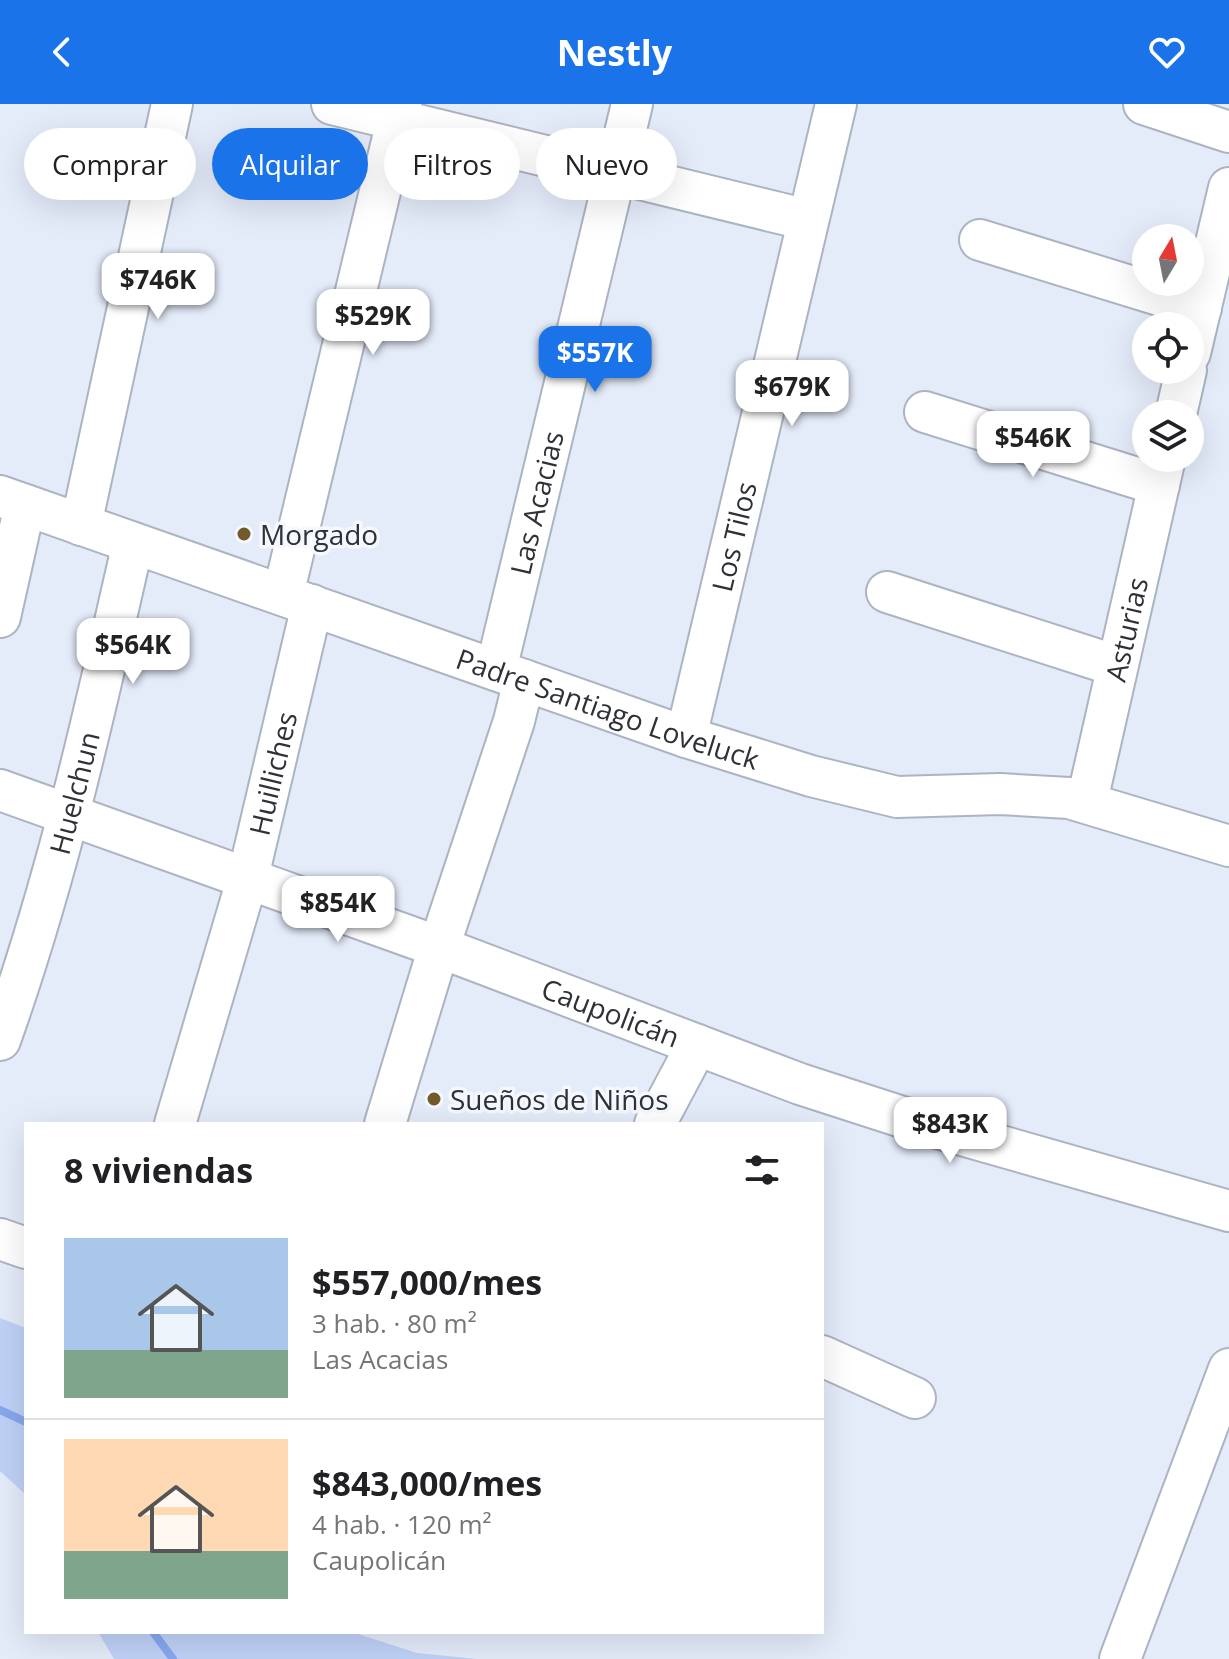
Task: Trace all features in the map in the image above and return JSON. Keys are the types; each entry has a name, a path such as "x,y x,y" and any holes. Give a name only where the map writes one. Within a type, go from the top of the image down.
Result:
{"street":[{"path":"81,525 172,104"},
{"path":"332,104 399,112 536,151"},
{"name":"Las Acacias","path":"626,128 632,104"},
{"name":"Los Tilos","path":"686,737 836,104"},
{"path":"1144,104 1229,132"},
{"name":"Huilliches","path":"176,1122 248,877 297,600 399,112"},
{"path":"1200,312 1229,188"},
{"path":"677,189 808,220"},
{"name":"Las Acacias","path":"386,1122 439,947 514,721 510,675 610,200"},
{"path":"980,240 1201,308"},
{"path":"925,412 1132,464"},
{"name":"Asturias","path":"1087,801 1162,472"},
{"path":"0,617 12,500"},
{"name":"Padre Santiago Loveluck","path":"12,500 686,737 871,793 925,799 1038,795 1087,801 1229,846"},
{"name":"Huelchun","path":"0,1040 16,947 70,816 133,543"},
{"path":"887,592 1117,666"},
{"name":"Caupolicán","path":"0,790 248,877 697,1045 927,1125 1229,1211"},
{"path":"656,1122 697,1045"},
{"path":"0,1239 24,1247"},
{"path":"824,1357 915,1398"},
{"path":"1120,1659 1229,1369"}],"shaded area":[{"path":"0,1318 24,1327 24,1493 0,1471"},
{"path":"99,1634 358,1634 417,1653 477,1659 114,1659"}],"waterway":[{"path":"0,1410 24,1421"},
{"path":"154,1634 173,1659"}],"place":[{"name":"Morgado","path":"244,534"},
{"name":"Sueños de Niños","path":"434,1099"}]}
